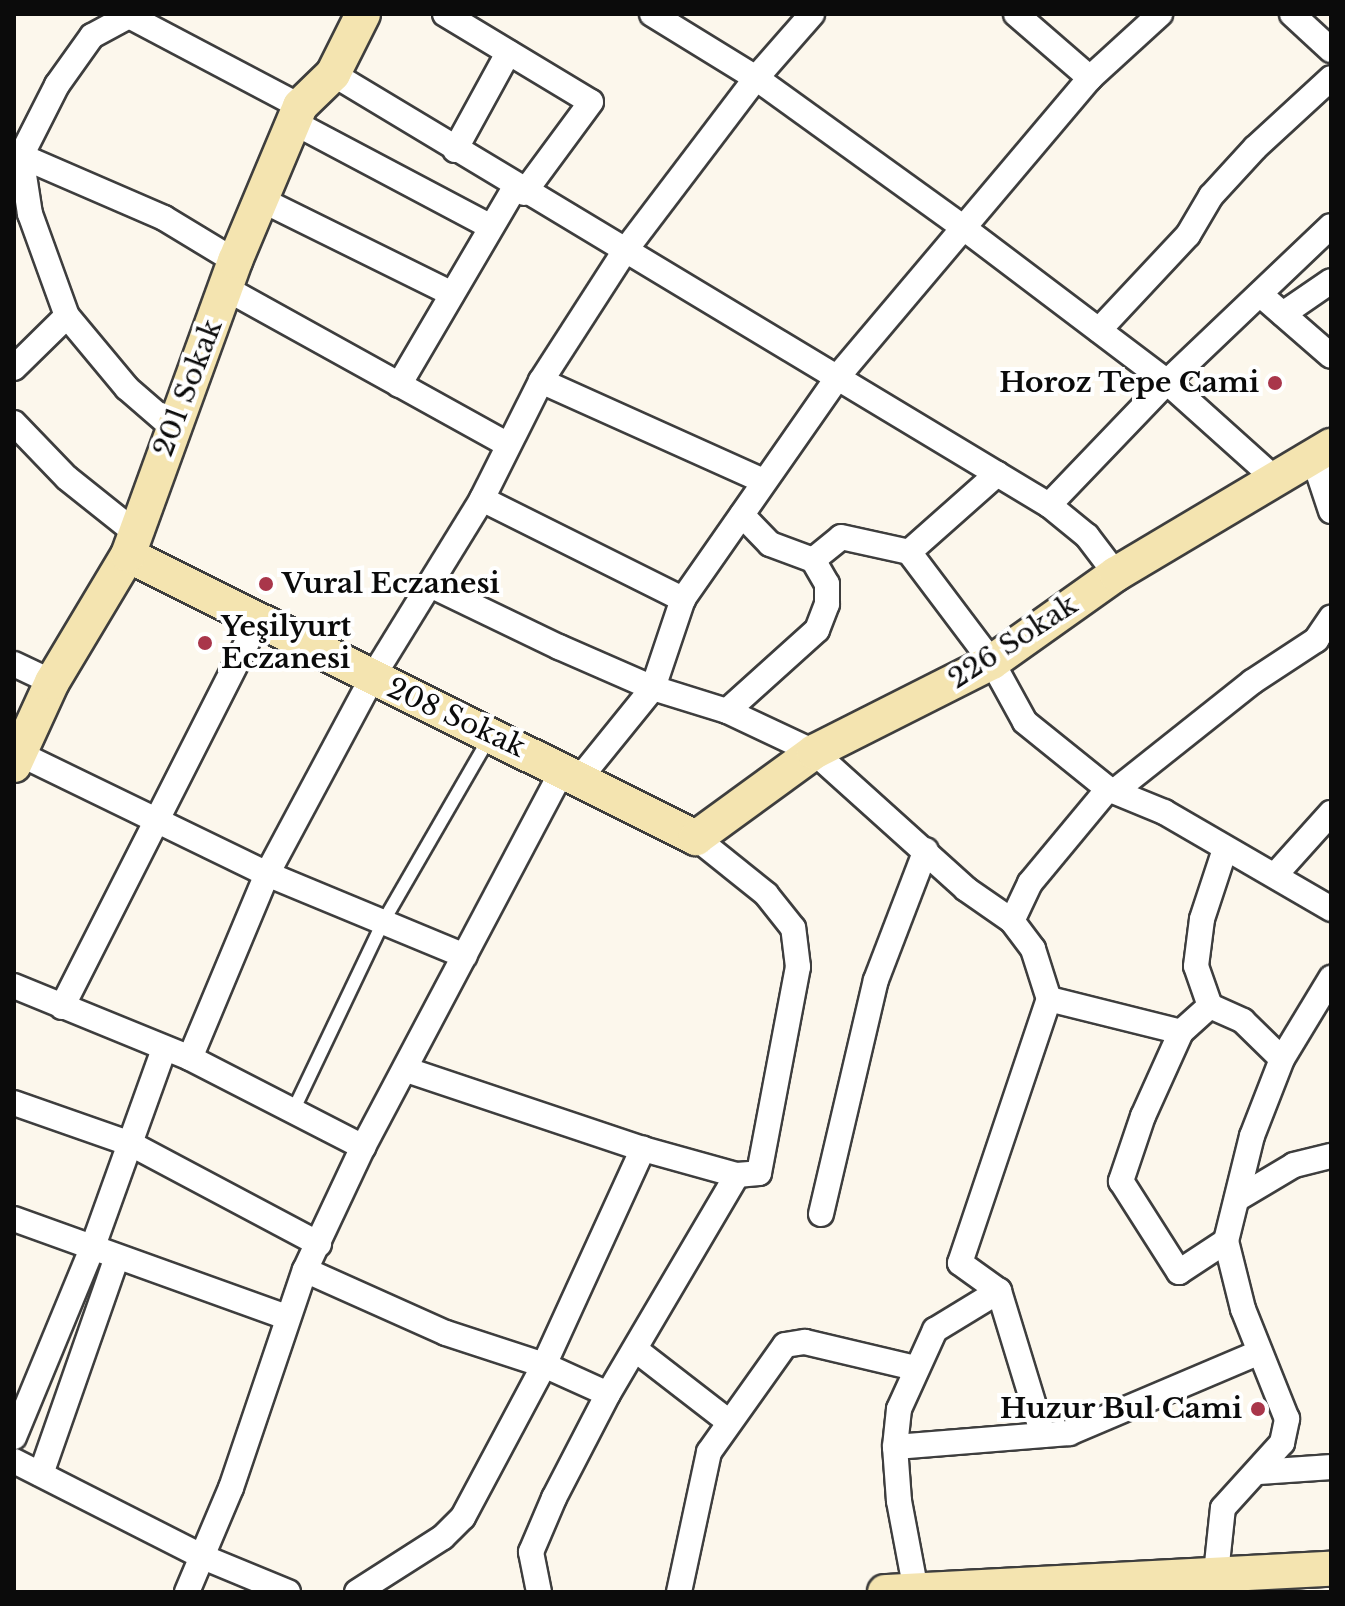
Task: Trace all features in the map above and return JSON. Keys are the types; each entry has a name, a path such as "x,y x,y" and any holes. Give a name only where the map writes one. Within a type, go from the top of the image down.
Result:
{"street":[{"name":"201 Sokak","path":"17,759 52,682 132,544 172,427 296,114 333,74 363,14"},
{"path":"399,385 491,227 591,102 445,14"},
{"path":"652,14 756,78 961,226 1167,382 1275,479"},
{"path":"190,1058 267,874 372,678 482,499 541,381 624,252 756,78 812,14"},
{"path":"1016,14 1090,78"},
{"path":"187,1592 203,1557 305,1270 363,1147 407,1070 465,956 572,773 653,688 683,599 839,375 961,226 1090,78 1160,14"},
{"path":"1292,14 1331,50"},
{"path":"172,427 127,388 67,316 30,214 21,156 57,85 92,36 130,15 491,227"},
{"path":"455,150 508,53"},
{"path":"333,74 624,252 839,375 1049,505 1087,536 1116,574"},
{"path":"1099,330 1188,235 1211,196 1255,148 1331,78"},
{"path":"21,156 164,218 231,275 399,385 508,445"},
{"path":"260,199 452,294"},
{"path":"1049,505 1167,382 1262,296 1331,226"},
{"path":"1283,314 1331,281"},
{"path":"1262,296 1331,356"},
{"path":"14,368 67,316"},
{"path":"541,381 763,481"},
{"path":"14,423 132,544"},
{"path":"1322,451 1331,511"},
{"name":"226 Sokak","path":"696,838 814,752 992,662 1116,574 1322,451"},
{"path":"909,552 997,474"},
{"path":"482,499 683,599"},
{"path":"727,711 817,630 827,604 827,584 813,560 770,544 742,515"},
{"path":"813,560 841,537 909,552 992,662 1025,722 1112,790 1164,812 1225,849 1276,874 1331,909"},
{"name":"208 Sokak","path":"132,544 258,621 572,773 696,838"},
{"path":"430,585 653,688 727,711 814,752 966,889 1012,921 1033,949 1049,999 960,1263 999,1291 1043,1435"},
{"path":"1012,921 1030,883 1112,790 1252,682 1316,640 1331,618"},
{"path":"62,1007 258,621"},
{"path":"14,664 52,682"},
{"path":"17,759 267,874 465,956"},
{"path":"1276,874 1331,813"},
{"path":"407,1070 643,1149 737,1175 759,1173 796,954 793,928 766,894 696,838"},
{"path":"1225,849 1202,919 1196,966 1210,1006 1243,1021 1282,1059"},
{"path":"821,1214 876,980 926,850"},
{"path":"1232,1580 1223,1508 1260,1472 1282,1443 1287,1419 1260,1352 1226,1241 1252,1136 1282,1059 1331,978"},
{"path":"14,986 190,1058 363,1147"},
{"path":"1049,999 1181,1032"},
{"path":"1210,1006 1181,1032 1143,1116 1121,1181 1179,1272 1226,1241"},
{"path":"14,1437 92,1249 164,1049"},
{"path":"14,1103 131,1144 319,1244"},
{"path":"357,1592 443,1537 463,1517 544,1365 643,1149"},
{"path":"1237,1199 1294,1165 1331,1156"},
{"path":"539,1592 531,1552 608,1394 737,1175"},
{"path":"14,1219 286,1317"},
{"path":"41,1474 117,1257"},
{"path":"305,1270 446,1333 544,1365 608,1394"},
{"path":"999,1291 935,1330 915,1368 899,1409 895,1447 904,1539 900,1591 1232,1580 1331,1569"},
{"path":"679,1592 709,1452 728,1421 785,1345 805,1342 915,1368"},
{"path":"636,1350 728,1421"},
{"path":"895,1447 1069,1433 1260,1352"},
{"path":"14,1461 203,1557 288,1592"},
{"path":"1260,1472 1331,1467"}],"lane":[{"path":"293,1111 383,922 491,734"}],"place":[{"name":"Horoz Tepe Cami","path":"1275,383"},
{"name":"Vural Eczanesi","path":"266,584"},
{"name":"Yeşilyurt Eczanesi","path":"205,643"},
{"name":"Huzur Bul Cami","path":"1258,1409"}]}
